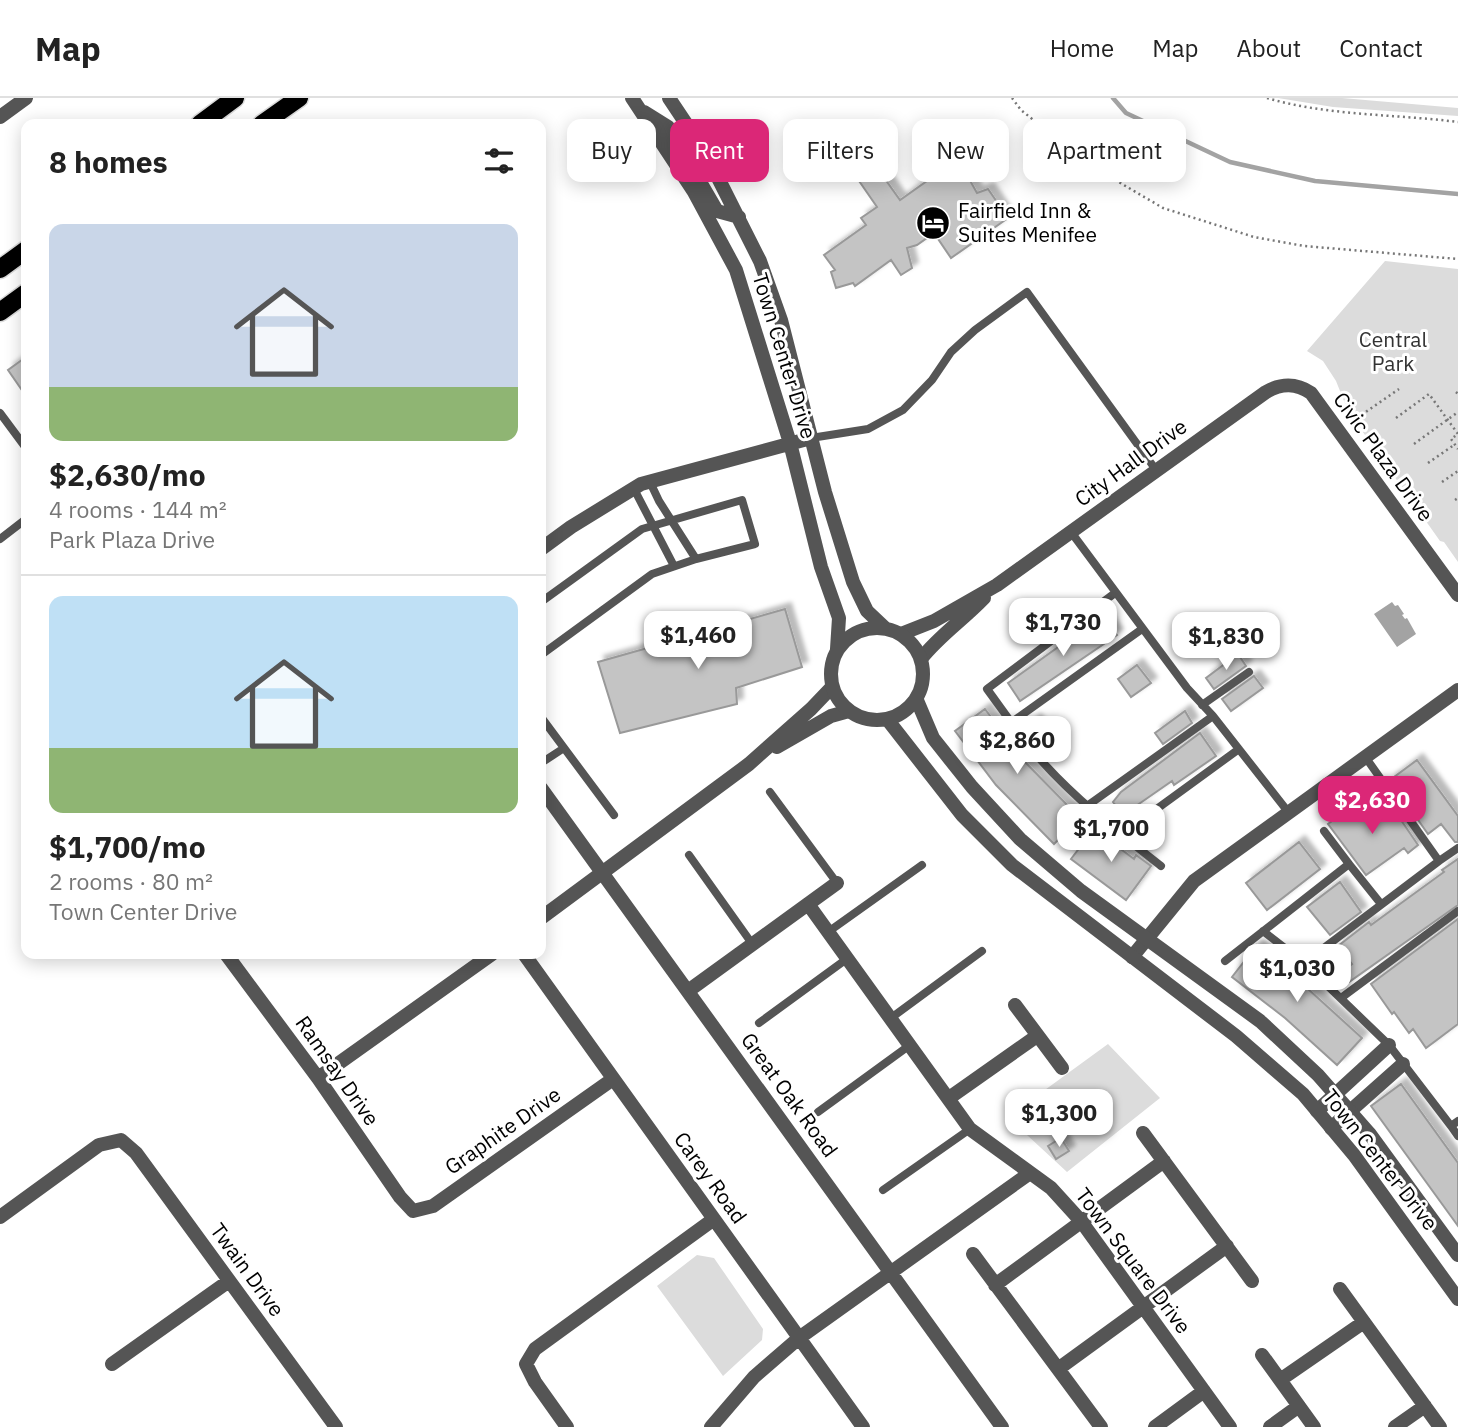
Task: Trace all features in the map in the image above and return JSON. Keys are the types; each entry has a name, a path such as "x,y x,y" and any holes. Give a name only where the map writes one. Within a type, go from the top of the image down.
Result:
{"main road":[{"path":"207,119 235,98"},
{"path":"269,119 299,98"},
{"path":"0,269 21,254"},
{"path":"0,312 21,297"}],"street":[{"path":"0,117 26,98"},
{"name":"Town Center Drive","path":"668,98 705,152 760,261 781,320 811,438 853,582 867,611 885,628 901,634"},
{"path":"636,104 668,127 717,211 739,217"},
{"name":"Town Center Drive","path":"636,104 694,192 736,270 790,443 821,567 839,618 837,649 831,665 832,687"},
{"name":"City Hall Drive","path":"901,634 934,621 997,585 1266,392 1274,387 1294,385"},
{"name":"Civic Plaza Drive","path":"1294,385 1311,393 1458,595"},
{"path":"546,545 633,488 811,438"},
{"name":"City Hall Drive","path":"921,659 936,641 963,620 997,585"},
{"path":"837,649 858,631 885,628"},
{"path":"546,914 749,764 832,687 849,711 867,719 887,719 907,709 916,698 923,679 921,659 911,642 901,634"},
{"path":"1132,957 1194,881 1458,690"},
{"name":"Town Center Drive","path":"916,698 933,738 972,787 1020,839 1081,891 1260,1021 1336,1095 1369,1133 1458,1255"},
{"path":"749,764 831,716 849,711"},
{"name":"Town Center Drive","path":"887,719 962,815 1012,865 1236,1036 1303,1094 1354,1155 1458,1298"},
{"name":"Great Oak Road","path":"546,795 1002,1427"},
{"path":"688,991 837,883"},
{"name":"Town Square Drive","path":"808,905 971,1129 1051,1188 1080,1221 1230,1427"},
{"name":"Ramsay Drive","path":"230,959 400,1197 414,1211"},
{"path":"318,1079 485,959"},
{"name":"Carey Road","path":"528,959 863,1427"},
{"path":"1015,1005 1062,1068"},
{"path":"949,1098 1037,1036"},
{"path":"1317,1111 1389,1045"},
{"path":"1331,1128 1403,1064"},
{"name":"Graphite Drive","path":"414,1211 433,1206 613,1079"},
{"path":"1143,1133 1252,1281"},
{"name":"Twain Drive","path":"0,1217 99,1145 121,1140 136,1153 336,1427"},
{"path":"995,1284 1164,1161"},
{"path":"712,1427 754,1377 799,1338 1030,1173"},
{"path":"567,1427 535,1382 526,1364 535,1349 714,1219"},
{"path":"1058,1369 1227,1247"},
{"path":"973,1254 1101,1427"},
{"path":"112,1364 229,1281"},
{"path":"1340,1289 1440,1427"},
{"path":"1280,1380 1364,1322"},
{"path":"1262,1355 1314,1427"},
{"path":"1155,1427 1204,1391"},
{"path":"1270,1427 1299,1406"},
{"path":"1395,1427 1425,1406"}],"lane":[{"path":"811,438 869,429 903,410 932,380 951,352 975,330 1027,292 1156,470"},
{"path":"0,413 21,441"},
{"path":"650,482 696,559"},
{"path":"633,488 674,566"},
{"path":"546,598 642,529 743,500 755,544 652,574 546,651"},
{"path":"0,539 21,523"},
{"path":"1071,532 1142,629 1289,813"},
{"path":"1115,593 986,689 1039,758 1087,806 1161,866"},
{"path":"1012,722 1142,629"},
{"path":"1202,705 1249,672"},
{"path":"1087,806 1213,716"},
{"path":"546,724 614,815"},
{"path":"546,760 564,748"},
{"path":"1121,835 1239,749"},
{"path":"1366,758 1439,861"},
{"path":"771,792 837,883"},
{"path":"1324,831 1381,904"},
{"path":"1304,963 1458,848"},
{"path":"689,855 753,945"},
{"path":"828,932 922,864"},
{"path":"1226,961 1349,864"},
{"path":"1341,998 1458,911"},
{"path":"1263,931 1304,963 1389,1045 1454,1124 1458,1136"},
{"path":"891,1018 982,951"},
{"path":"759,1023 848,958"},
{"path":"818,1112 910,1045"},
{"path":"883,1190 971,1129"}],"path":[{"path":"1012,98 1021,110 1088,164 1163,208 1254,237 1304,246 1458,259"},
{"path":"1267,98 1289,105 1458,121"},
{"path":"1357,418 1399,389"},
{"path":"1396,418 1429,394 1458,434 1451,439 1458,449"},
{"path":"1415,444 1458,412"},
{"path":"1429,463 1455,444"},
{"path":"1442,482 1458,471"}],"green space":[{"path":"1278,98 1342,98 1458,108 1458,116 1333,107"},
{"name":"Central Park","path":"1385,261 1458,269 1458,562 1444,542 1440,541 1348,411 1336,381 1323,361 1307,351"},
{"path":"1108,1044 1160,1098 1067,1172 1027,1135 1005,1119"},
{"path":"697,1255 714,1258 763,1329 762,1340 723,1376 657,1286"}],"shaded area":[{"path":"1392,602 1395,606 1398,605 1416,634 1397,647 1374,614"}],"building":[{"name":"Fairfield Inn & Suites Menifee","path":"860,182 887,182 900,200 925,182 971,182 977,193 988,189 1008,218 951,258 934,233 917,245 907,248 912,268 901,275 891,260 855,286 853,283 836,288 831,272 835,270 824,255 866,225 861,218 877,207"},
{"path":"21,361 21,389 8,370"},
{"path":"785,609 802,667 736,688 737,704 620,733 598,662"},
{"path":"1103,615 1117,635 1020,701 1008,683"},
{"path":"1238,654 1246,666 1214,689 1206,678"},
{"path":"1137,665 1151,683 1131,697 1118,679"},
{"path":"1254,676 1263,688 1231,711 1222,699"},
{"path":"985,709 1009,741 1014,737 1030,758 1025,762 1080,818 1054,844 996,785 955,731"},
{"path":"1185,711 1192,723 1163,744 1155,733"},
{"path":"1035,720 1051,740 1040,749 1024,729"},
{"path":"1200,733 1216,756 1174,785 1172,781 1123,815 1113,802 1121,792"},
{"path":"1417,760 1458,816 1458,842 1455,842 1441,824 1428,834 1390,780"},
{"path":"1358,802 1370,818 1390,804 1418,845 1408,853 1404,848 1366,875 1328,824"},
{"path":"1094,829 1134,859 1136,855 1151,866 1126,900 1071,859"},
{"path":"1299,842 1320,869 1267,910 1246,883"},
{"path":"1458,859 1458,905 1349,982 1342,972 1352,964 1338,946 1369,922 1371,925"},
{"path":"1340,882 1361,912 1330,935 1307,907"},
{"path":"1458,919 1458,1024 1426,1048 1413,1029 1409,1033 1394,1012 1392,1014 1371,984"},
{"path":"1257,945 1310,987 1308,989 1362,1038 1337,1065 1285,1018 1232,977"},
{"path":"1401,1084 1458,1163 1458,1226 1371,1106"},
{"path":"1061,1138 1069,1151 1056,1159 1048,1146"}],"waterway":[{"path":"1113,98 1126,113 1230,162 1315,181 1458,194"}],"place":[{"name":"Fairfield Inn & Suites Menifee","path":"933,223"}]}
